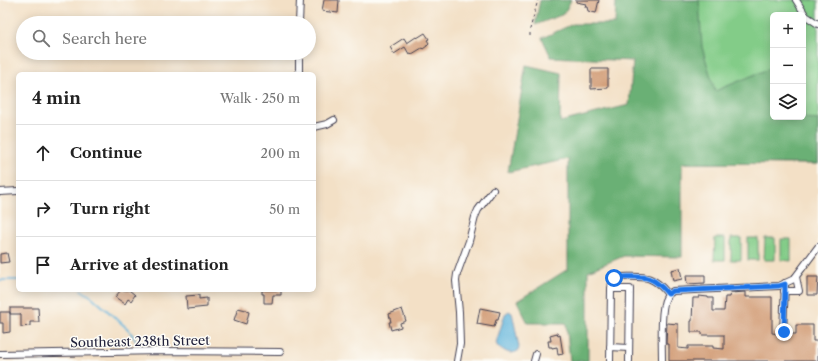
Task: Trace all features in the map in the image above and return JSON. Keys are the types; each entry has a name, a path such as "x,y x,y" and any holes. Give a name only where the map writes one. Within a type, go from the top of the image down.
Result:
{"street":[{"path":"299,16 300,0"},
{"path":"796,0 806,16 818,24"},
{"path":"299,60 299,72"},
{"path":"316,127 327,124 334,120"},
{"path":"457,361 460,344 456,281 457,274 469,241 475,217 492,190"},
{"path":"0,192 16,192"},
{"path":"662,361 663,308 668,294 673,291 779,286 796,277 818,247"},
{"path":"784,291 799,291 796,277"},
{"path":"610,361 611,282 614,278 650,278 661,285 668,294"},
{"path":"784,332 785,284"},
{"path":"611,289 630,289 629,361"},
{"path":"610,347 629,348"},
{"name":"Southeast 238th Street","path":"0,354 162,350 280,352"},
{"path":"534,361 536,354"}],"path":[{"path":"530,36 530,30 538,0"}],"green space":[{"path":"540,0 571,0 564,14 535,25"},
{"path":"616,0 699,0 702,47 715,91 770,68 770,120 818,120 818,164 682,163 682,257 624,256 588,271 588,361 570,361 566,323 528,323 517,301 568,269 568,159 508,172 526,65 561,73 560,122 629,105 633,61 551,57 542,38 573,24 615,24"},
{"path":"683,0 818,0 818,164 682,163"},
{"path":"715,238 725,238 725,260 714,260"},
{"path":"731,238 741,238 741,260 731,260"},
{"path":"748,238 758,238 758,260 748,260"},
{"path":"765,238 775,238 775,260 764,260"},
{"path":"781,239 791,239 791,261 781,260"}],"water":[{"path":"509,311 512,313 519,347 518,351 512,353 498,347 496,343 505,314"}],"building":[{"path":"324,0 339,0 338,13 322,11"},
{"path":"576,0 599,0 596,13 588,11 587,7 585,7 586,4 576,2"},
{"path":"425,33 429,39 427,40 429,43 423,49 422,48 412,54 409,54 405,47 394,54 390,47 404,38 407,43"},
{"path":"591,69 608,69 608,88 591,89"},
{"path":"7,253 9,262 0,263 0,254"},
{"path":"680,268 682,279 673,281 671,270"},
{"path":"686,275 705,275 705,283 687,284"},
{"path":"807,277 818,277 817,295 807,295"},
{"path":"119,292 131,292 135,295 131,301 128,299 125,304 115,297"},
{"path":"262,292 281,292 281,295 273,295 272,303 264,303 264,294 262,294"},
{"path":"746,292 746,297 772,297 772,333 779,334 780,336 796,334 796,325 813,325 813,341 818,341 818,361 669,361 669,344 666,344 667,323 678,324 678,348 688,349 688,346 713,346 713,348 724,349 724,335 702,335 702,332 691,332 693,298 699,298 699,296 713,298 713,311 724,311 725,297 729,297 730,293"},
{"path":"199,295 199,299 207,298 207,307 187,309 186,296"},
{"path":"10,308 38,308 39,322 30,322 30,326 21,327 21,314 10,314"},
{"path":"238,308 249,312 246,324 234,320"},
{"path":"480,308 500,312 494,327 477,324"},
{"path":"402,309 406,321 400,323 401,327 391,330 389,314"},
{"path":"0,312 10,312 10,332 3,333 3,323 0,323"},
{"path":"557,333 558,336 560,335 563,354 558,355 557,347 549,347 548,341 551,341 550,335"}],"waterway":[{"path":"0,280 16,280"},
{"path":"84,292 92,297 129,330 138,344"}],"route":[{"path":"614,278 650,278 661,285 668,294 673,291 779,286 785,284 784,332"}]}
